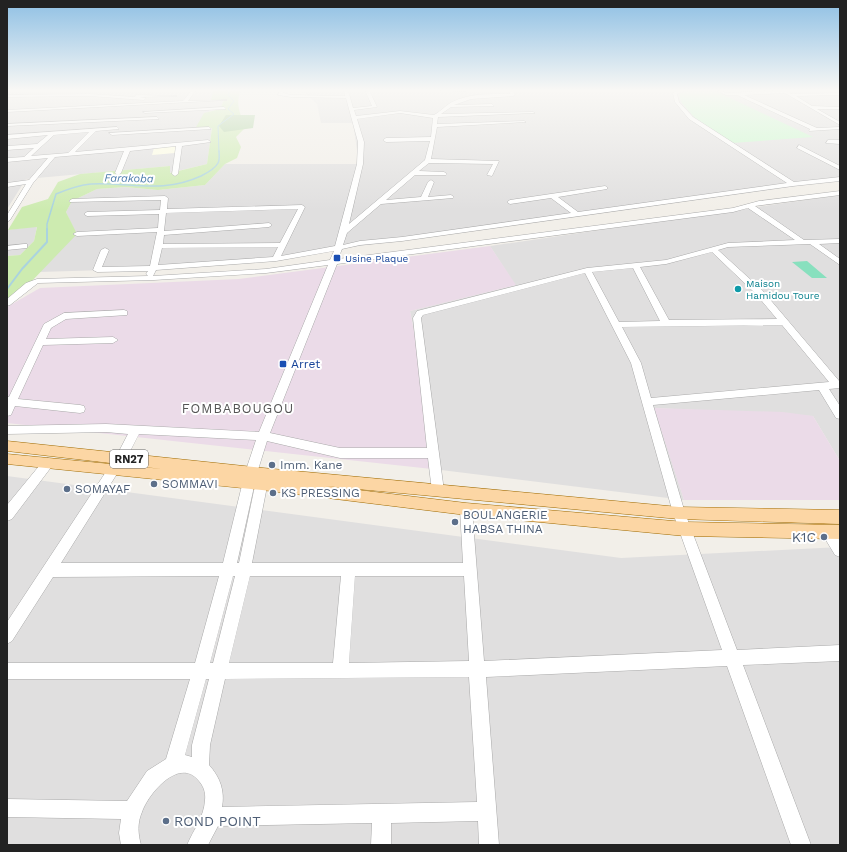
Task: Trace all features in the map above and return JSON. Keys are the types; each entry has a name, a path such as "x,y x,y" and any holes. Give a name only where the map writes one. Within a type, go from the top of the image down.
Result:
{"main road":[{"name":"RN27","path":"7,446 122,458 466,509 685,529 834,532"},
{"name":"RN27","path":"7,459 114,470 257,478 438,491 679,513 840,517"}],"street":[{"path":"25,159 57,130"},
{"path":"7,137 94,130"},
{"path":"70,154 94,130"},
{"path":"115,130 112,133 175,130"},
{"path":"200,767 201,745 244,570 259,454 263,436 334,261 344,232 360,164 361,142 357,130"},
{"path":"344,232 428,161 434,130"},
{"path":"709,130 793,184"},
{"path":"803,131 817,130"},
{"path":"386,140 433,139"},
{"path":"7,160 208,142"},
{"path":"828,142 840,142"},
{"path":"175,174 179,145"},
{"path":"7,148 39,146"},
{"path":"799,147 840,168"},
{"path":"118,173 128,149"},
{"path":"7,220 10,213 31,182 53,156"},
{"path":"428,161 496,162 490,175"},
{"path":"414,173 444,174"},
{"path":"105,250 97,270 153,268 276,259 360,243 793,184 840,179"},
{"path":"7,185 31,182"},
{"path":"424,198 431,182"},
{"path":"510,202 605,188"},
{"path":"7,303 15,299 30,283 37,281 148,278 266,271 733,210 750,206 840,193"},
{"path":"553,196 576,214"},
{"path":"379,202 451,197"},
{"path":"72,201 165,198 158,246 153,268 148,278"},
{"path":"120,213 123,199"},
{"path":"750,206 802,242"},
{"path":"87,214 302,207 276,259"},
{"path":"76,234 269,225"},
{"path":"438,491 417,318 420,313 587,270 666,262 728,245 840,241"},
{"path":"812,242 840,263"},
{"path":"158,246 283,245"},
{"path":"7,248 24,246"},
{"path":"647,402 837,385 759,292 712,250"},
{"path":"636,266 666,323"},
{"path":"587,270 636,363 679,513 801,845"},
{"path":"7,412 9,402 47,326 64,316 124,313"},
{"path":"616,325 784,322"},
{"path":"40,342 113,340"},
{"path":"822,387 840,415"},
{"path":"9,402 80,409"},
{"path":"7,430 106,428 263,436 340,453 433,453"},
{"path":"7,636 122,458 136,430"},
{"path":"7,515 48,463"},
{"path":"172,766 180,745 228,570 257,478"},
{"path":"466,509 489,845"},
{"path":"834,532 840,550"},
{"path":"340,671 349,569"},
{"path":"50,570 470,569"},
{"path":"7,671 340,671 477,669 840,653"},
{"path":"131,845 128,835 132,810 144,787 158,774 172,766 188,763 200,767 211,779 215,796 212,818 207,831 197,845"},
{"path":"7,808 132,810"},
{"path":"212,818 487,811"},
{"path":"381,845 382,813"}],"shaded area":[{"path":"7,130 212,130 207,164 169,173 170,166 26,179 7,209"},
{"path":"354,130 840,130 840,180 265,259 137,269 39,272 76,234 66,212 72,201 97,189 125,187 158,190 205,185 225,164 359,164"},
{"path":"176,146 175,153 152,155 154,148"},
{"path":"840,195 840,461 813,416 655,408 684,500 441,470 410,311 515,285 490,246"},
{"path":"37,226 34,241 20,255 7,256 7,230"},
{"path":"490,246 516,285 410,311 441,470 7,423 7,307 40,288 239,279"},
{"path":"654,408 783,412 813,416 840,461 840,500 684,500"},
{"path":"7,476 621,558 840,547 840,845 7,845"}],"green space":[{"path":"212,130 243,130 236,137 241,147 237,158 225,164 205,185 158,190 125,187 97,189 72,201 66,212 77,234 7,307 7,256 20,255 34,241 37,227 8,230 22,207 48,199 58,182 80,174 170,166 170,173 207,164"},
{"path":"222,130 240,130 224,132"},
{"path":"713,130 798,130 813,137 732,143"},
{"path":"807,261 827,278 812,278 792,262"}],"waterway":[{"name":"Farakoba","path":"218,130 219,152"},
{"name":"Farakoba","path":"7,289 22,269 47,242 47,224 56,194 82,185 91,184 146,186 173,185 211,171 218,163 219,152"}],"place":[{"name":"Usine Plaque","path":"337,258"},
{"name":"Maison Hamidou Toure","path":"738,289"},
{"name":"Arret","path":"283,364"},
{"name":"Imm. Kane","path":"272,465"},
{"name":"SOMMAVI","path":"154,484"},
{"name":"SOMAYAF","path":"67,489"},
{"name":"KS PRESSING","path":"273,493"},
{"name":"BOULANGERIE HABSA THINA","path":"455,522"},
{"name":"K1C","path":"824,537"},
{"name":"ROND POINT","path":"166,821"}],"district":[{"name":"FOMBABOUGOU","path":"238,408"}]}
